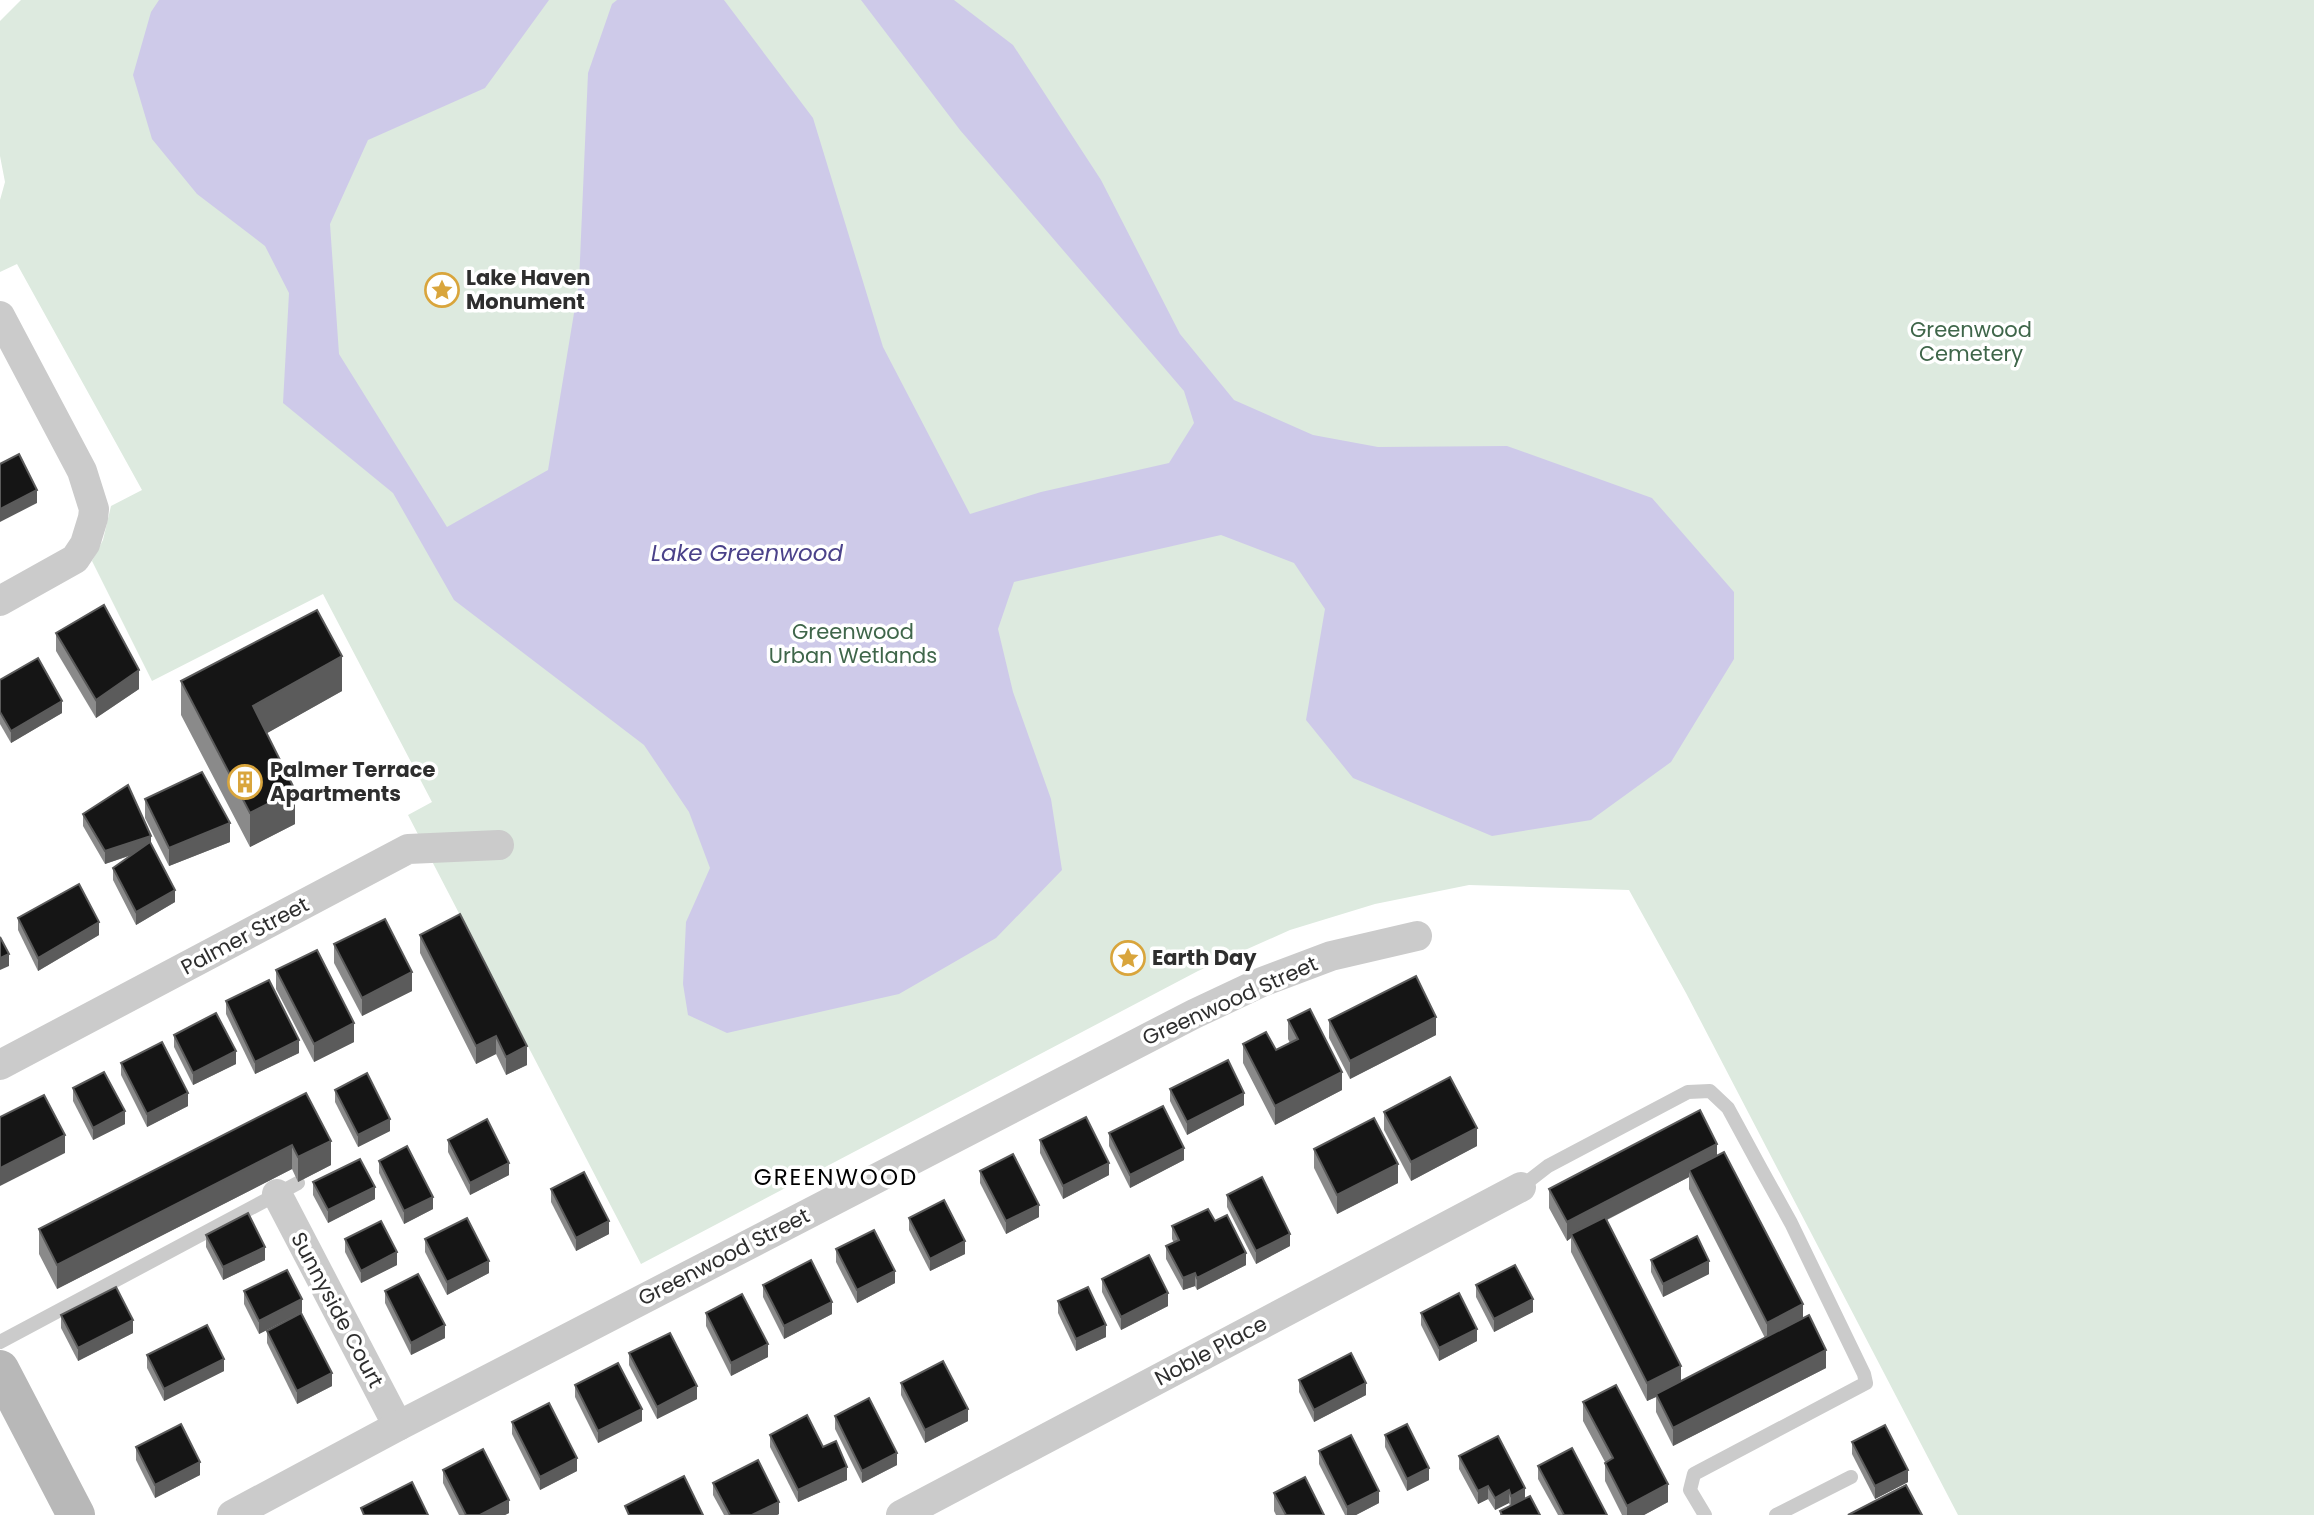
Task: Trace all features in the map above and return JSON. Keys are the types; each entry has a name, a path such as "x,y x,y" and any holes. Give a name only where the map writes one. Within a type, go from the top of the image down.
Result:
{"street":[{"path":"0,316 82,471 94,509 85,544 75,559 0,601"},
{"name":"Palmer Street","path":"0,1065 408,849 499,845"},
{"name":"Greenwood Street","path":"232,1515 398,1426 1194,1014 1262,982 1331,956 1417,936"},
{"name":"Noble Place","path":"901,1515 1521,1187"},
{"name":"Sunnyside Court","path":"287,1188 398,1426"},
{"path":"0,1368 68,1512"}],"lane":[{"path":"1521,1187 1548,1166 1688,1092 1710,1091 1728,1108 1791,1223 1866,1383 1694,1474 1690,1490 1705,1515"},
{"path":"0,1342 287,1188"},
{"path":"1776,1515 1851,1477"}],"green space":[{"path":"21,0 2314,0 2314,1515 1958,1515 1686,993 1629,890 1469,885 1375,904 1290,930 1198,971 641,1264 408,815 432,802 323,594 152,681 92,561 103,540 111,506 142,490 17,264 0,272 0,200 5,182 0,156 0,21"}],"water":[{"name":"Lake Greenwood","path":"159,0 549,0 485,88 368,140 330,224 339,354 447,527 548,470 579,283 588,73 612,4 617,0 724,0 813,118 883,347 970,514 1041,492 1169,463 1194,423 1184,391 960,130 861,0 954,0 1013,45 1101,180 1180,334 1234,400 1313,435 1378,447 1507,446 1652,498 1734,592 1734,659 1671,762 1591,820 1492,836 1353,778 1306,720 1325,609 1294,563 1221,535 1014,582 998,629 1013,692 1051,799 1062,870 996,938 899,994 727,1033 688,1015 683,984 686,922 710,868 689,812 644,745 454,600 393,493 283,403 289,293 265,246 197,194 152,139 133,75 151,12"}],"building":[{"path":"19,454 37,490 0,509 0,464"},
{"path":"104,605 139,670 96,700 56,633"},
{"path":"317,610 342,656 253,706 295,790 250,813 181,681"},
{"path":"38,658 62,701 11,731 0,712 0,680"},
{"path":"202,772 230,823 169,848 145,799"},
{"path":"128,785 151,836 105,851 83,814"},
{"path":"150,842 175,890 136,912 113,868"},
{"path":"79,884 99,922 38,958 18,918"},
{"path":"460,914 527,1046 506,1057 496,1036 476,1046 420,935"},
{"path":"385,919 412,972 362,998 334,944"},
{"path":"0,937 9,954 0,958"},
{"path":"317,950 354,1023 314,1044 276,970"},
{"path":"1416,976 1436,1017 1350,1061 1329,1020"},
{"path":"269,980 299,1040 255,1062 226,1001"},
{"path":"1310,1009 1342,1072 1275,1106 1243,1044 1266,1032 1276,1050 1298,1039 1288,1020"},
{"path":"216,1013 236,1051 193,1073 174,1035"},
{"path":"162,1042 188,1093 147,1114 121,1063"},
{"path":"1228,1060 1244,1093 1187,1122 1170,1089"},
{"path":"104,1072 125,1111 93,1128 73,1088"},
{"path":"367,1073 390,1119 358,1135 335,1090"},
{"path":"1450,1077 1477,1128 1411,1162 1384,1112"},
{"path":"306,1093 331,1141 298,1157 292,1145 57,1265 39,1229"},
{"path":"44,1095 65,1135 0,1168 0,1117"},
{"path":"1163,1106 1184,1148 1130,1175 1109,1133"},
{"path":"1700,1110 1717,1144 1567,1222 1549,1189"},
{"path":"1086,1117 1109,1163 1063,1186 1040,1140"},
{"path":"1374,1118 1398,1164 1337,1195 1314,1149"},
{"path":"487,1119 509,1163 470,1183 448,1140"},
{"path":"407,1146 433,1197 404,1211 379,1161"},
{"path":"1724,1152 1803,1304 1767,1323 1689,1170"},
{"path":"1013,1154 1039,1205 1006,1221 980,1171"},
{"path":"360,1159 375,1187 328,1210 313,1182"},
{"path":"584,1172 609,1221 576,1238 551,1189"},
{"path":"1262,1177 1290,1234 1256,1251 1227,1195"},
{"path":"944,1200 965,1241 930,1259 909,1218"},
{"path":"1208,1209 1215,1221 1227,1215 1246,1253 1197,1278 1195,1273 1183,1278 1166,1246 1179,1240 1172,1226"},
{"path":"248,1213 265,1247 223,1267 206,1235"},
{"path":"1605,1217 1681,1366 1647,1383 1571,1234"},
{"path":"467,1218 489,1261 447,1282 425,1239"},
{"path":"381,1221 397,1252 361,1271 345,1239"},
{"path":"874,1230 895,1271 857,1290 836,1249"},
{"path":"1697,1236 1709,1261 1663,1284 1651,1260"},
{"path":"1149,1255 1168,1293 1121,1317 1102,1279"},
{"path":"811,1260 832,1302 784,1326 763,1285"},
{"path":"1515,1265 1533,1299 1494,1319 1476,1285"},
{"path":"287,1270 302,1299 259,1321 244,1291"},
{"path":"418,1274 445,1325 411,1343 385,1291"},
{"path":"116,1287 133,1320 78,1348 61,1315"},
{"path":"1088,1287 1106,1325 1076,1339 1058,1301"},
{"path":"1459,1293 1477,1329 1439,1348 1421,1313"},
{"path":"742,1294 768,1344 731,1363 706,1313"},
{"path":"301,1313 332,1373 297,1391 267,1331"},
{"path":"1809,1315 1826,1350 1673,1428 1656,1394"},
{"path":"207,1325 224,1359 164,1389 147,1355"},
{"path":"670,1333 697,1386 657,1407 629,1353"},
{"path":"1351,1353 1366,1383 1314,1410 1299,1380"},
{"path":"943,1361 968,1409 925,1430 901,1383"},
{"path":"618,1363 642,1409 598,1431 575,1385"},
{"path":"1616,1385 1668,1484 1627,1506 1605,1463 1613,1458 1583,1402"},
{"path":"869,1398 897,1453 862,1471 835,1416"},
{"path":"549,1403 577,1458 540,1477 512,1422"},
{"path":"807,1415 823,1447 836,1441 847,1467 798,1490 770,1435"},
{"path":"181,1424 200,1462 155,1485 136,1447"},
{"path":"1407,1424 1429,1468 1407,1479 1385,1435"},
{"path":"1885,1425 1908,1470 1875,1486 1852,1442"},
{"path":"1351,1435 1379,1491 1347,1507 1319,1451"},
{"path":"1498,1436 1525,1488 1511,1496 1509,1490 1495,1498 1488,1486 1478,1491 1459,1456"},
{"path":"1572,1448 1607,1515 1564,1515 1538,1466"},
{"path":"483,1449 509,1500 480,1515 466,1515 443,1470"},
{"path":"758,1460 779,1502 752,1515 730,1515 713,1483"},
{"path":"684,1476 703,1515 629,1515 625,1506"},
{"path":"1305,1477 1324,1515 1286,1515 1274,1493"},
{"path":"412,1482 428,1515 364,1515 361,1508"},
{"path":"1906,1485 1922,1515 1848,1515"},
{"path":"1530,1496 1540,1515 1502,1515 1500,1511"}],"place":[{"name":"Lake Haven Monument","path":"442,290"},
{"name":"Palmer Terrace Apartments","path":"245,782"},
{"name":"Earth Day","path":"1128,958"}],"district":[{"name":"GREENWOOD","path":"836,1177"}],"park label":[{"name":"Greenwood Cemetery","path":"1971,342"},
{"name":"Greenwood Urban Wetlands","path":"853,644"}]}
